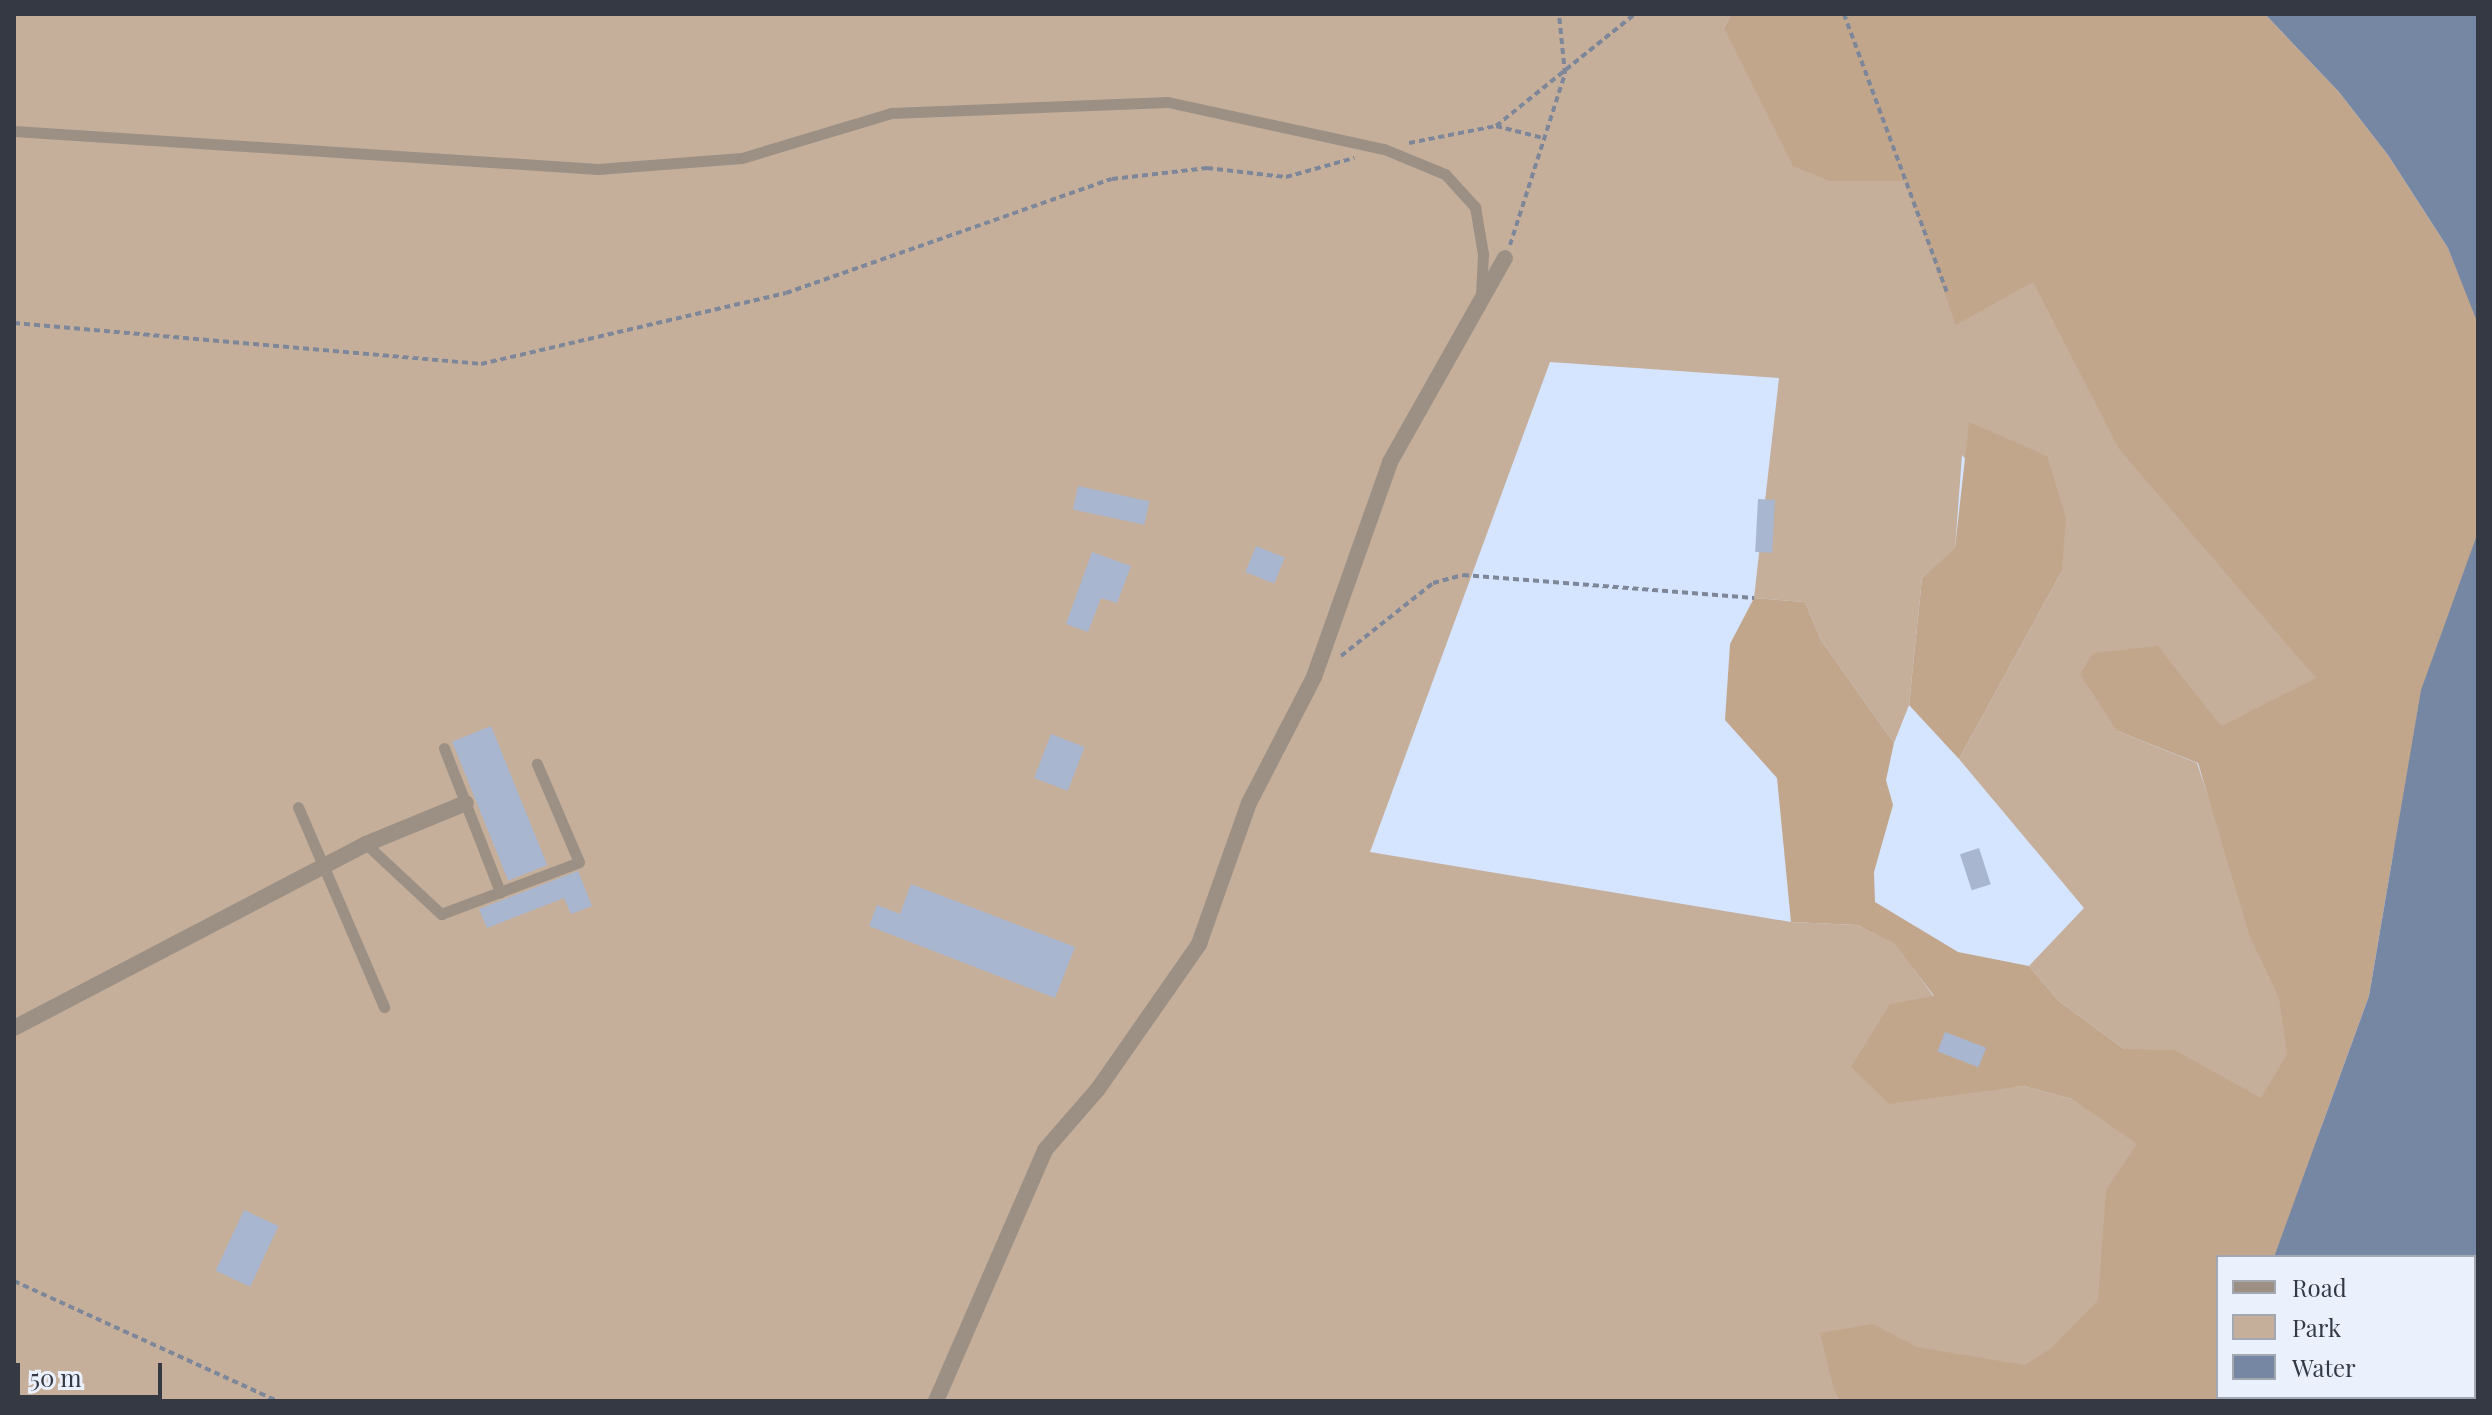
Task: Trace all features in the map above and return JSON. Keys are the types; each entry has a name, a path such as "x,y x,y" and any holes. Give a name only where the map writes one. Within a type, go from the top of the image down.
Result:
{"street":[{"path":"936,1401 1045,1150 1098,1089 1199,944 1249,803 1314,677 1390,462 1505,258"},
{"path":"14,1028 366,844 466,803"}],"lane":[{"path":"14,131 598,169 742,158 891,113 1168,102 1384,149 1445,174 1475,207 1483,254 1481,302"},
{"path":"444,748 500,892"},
{"path":"366,844 441,914 579,862 537,764"},
{"path":"298,807 384,1007"}],"path":[{"path":"1505,258 1523,213 1543,138 1565,74 1559,14"},
{"path":"14,323 481,364 786,293 1112,179 1207,168 1286,177 1384,149 1496,126 1565,74 1635,14"},
{"path":"1844,14 1947,292"},
{"path":"1496,126 1543,138"},
{"path":"1338,658 1433,583 1463,575 1754,598"},
{"path":"14,1281 277,1401"}],"green space":[{"path":"14,14 1731,14 1724,28 2265,14 2478,324 2478,532 2310,1168 2275,1255 2216,1255 2216,1401 1834,1391 1839,1401 14,1401","holes":["1550,362 1779,378 1754,598 1805,602 1821,640 1894,743 1909,705 1922,578 1955,549 1962,455 2062,571 1959,759 2084,908 2029,966 2059,1001 2124,1049 2072,1099 2023,1086 1976,1089 1934,997 1896,944 1857,925 1791,922 1370,852","2221,726 2232,868 2197,763 2117,731"]}],"shaded area":[{"path":"1731,14 2265,14 2339,92 2388,155 2448,248 2476,315 2478,532 2421,690 2369,996 2275,1255 2216,1255 2216,1401 1839,1401 1834,1391 1820,1333 1873,1324 1917,1347 2025,1365 2050,1349 2098,1300 2106,1190 2137,1144 2072,1099 2023,1086 1889,1104 1851,1067 1890,1004 1934,996 1895,944 1857,925 1791,922 1777,778 1725,720 1730,644 1754,598 1805,602 1821,640 1894,743 1886,780 1893,805 1874,872 1875,902 1958,952 2029,966 2059,1001 2124,1049 2175,1050 2261,1098 2287,1054 2279,998 2250,937 2198,763 2117,731 2080,674 2093,653 2158,646 2221,726 2316,678 2119,449 2033,282 1956,325 1905,181 1829,181 1793,166 1724,28"},
{"path":"1969,422 2047,456 2066,518 2062,571 1959,759 1909,705 1922,578 1955,548"}],"water":[{"path":"2265,14 2478,14 2478,324 2448,248 2388,155 2339,92"},
{"path":"2478,532 2478,1401 2216,1401 2476,1399 2476,1255 2275,1255 2369,996 2421,690"}],"building":[{"path":"1078,486 1149,501 1144,525 1073,509"},
{"path":"1758,499 1775,500 1772,553 1755,552"},
{"path":"1256,546 1285,558 1274,584 1246,572"},
{"path":"1092,552 1131,566 1117,603 1101,598 1088,632 1066,624"},
{"path":"491,726 547,865 508,881 452,742"},
{"path":"1051,734 1085,747 1068,791 1034,778"},
{"path":"1979,848 1991,884 1972,890 1960,854"},
{"path":"578,871 592,906 571,914 564,898 487,928 479,909"},
{"path":"911,884 1075,947 1055,998 869,926 877,905 900,914"},
{"path":"1945,1032 1986,1048 1979,1067 1937,1052"},
{"path":"244,1210 278,1226 250,1287 216,1271"}]}
